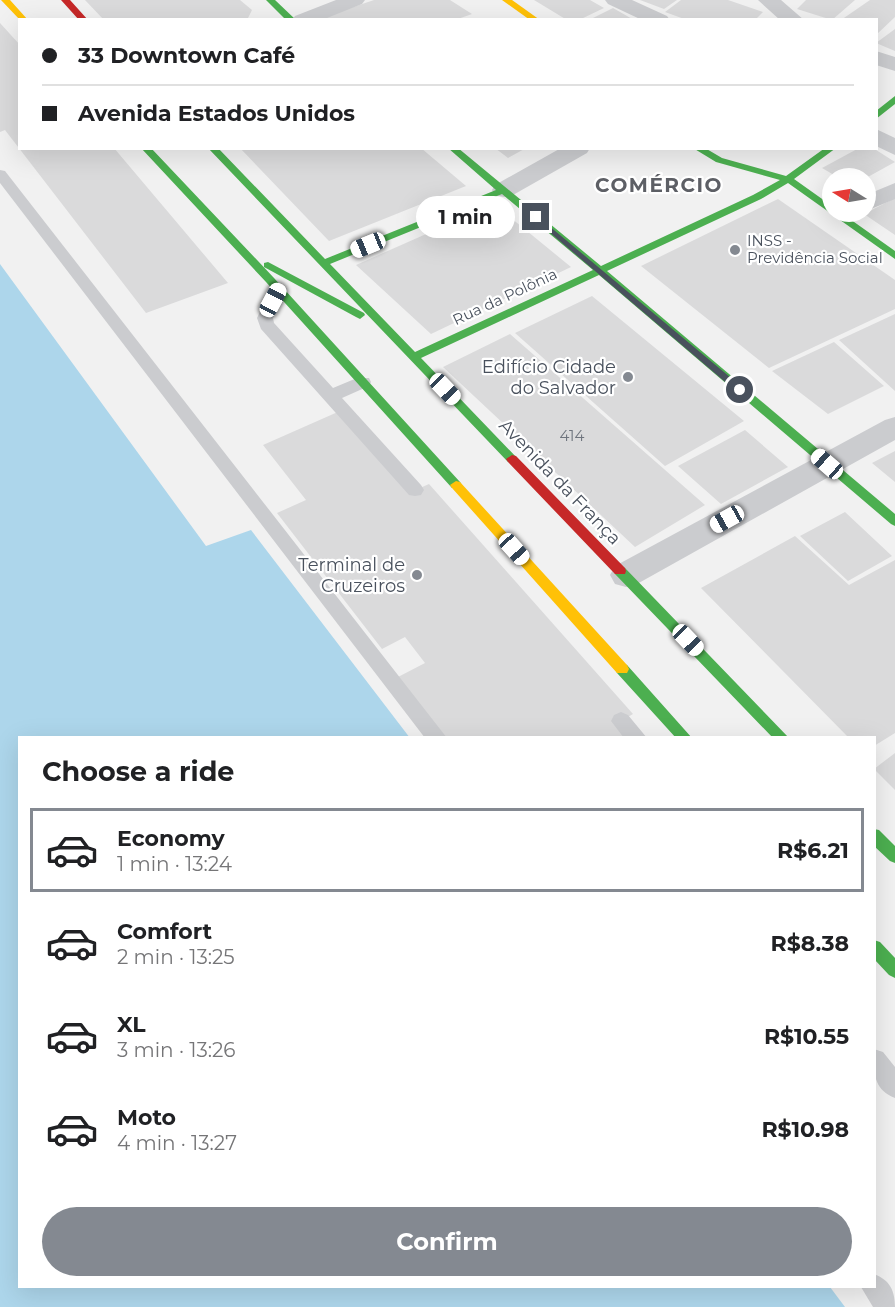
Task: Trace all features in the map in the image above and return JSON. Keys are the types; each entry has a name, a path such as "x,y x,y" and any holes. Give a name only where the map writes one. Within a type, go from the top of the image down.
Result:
{"main road":[{"path":"5,0 22,18"},
{"path":"65,0 82,18"},
{"path":"270,0 290,18"},
{"path":"512,1 533,18"},
{"path":"878,114 895,99"},
{"path":"147,150 279,289 683,736"},
{"name":"Avenida da França","path":"214,150 780,736"},
{"path":"454,150 602,271 895,521"},
{"path":"700,150 718,160 788,179 822,200"},
{"name":"Rua da Polônia","path":"414,357 757,197 788,179 829,150"},
{"path":"782,159 788,179"},
{"path":"324,263 504,190"},
{"path":"855,222 895,256"},
{"path":"241,250 387,330"},
{"path":"876,837 895,856"},
{"path":"876,949 895,970"}],"street":[{"path":"294,18 355,0"},
{"path":"615,0 656,18"},
{"path":"878,58 895,65"},
{"path":"878,137 895,148"},
{"path":"504,190 575,150"},
{"path":"876,199 895,190"},
{"path":"626,575 895,427"}],"lane":[{"path":"0,174 435,736"},
{"path":"279,289 267,310 265,318 267,325 415,490"},
{"path":"330,396 363,382"},
{"path":"621,721 635,736"},
{"path":"876,1063 895,1086"},
{"path":"875,1288 890,1307"}],"water":[{"path":"0,264 206,546 251,530 408,736 18,736 18,1288 831,1288 845,1307 0,1307"}],"building":[{"path":"85,0 240,0 252,10 248,18 102,18"},
{"path":"374,0 450,0 472,14 461,18 324,17"},
{"path":"534,0 590,0 604,8 583,18 564,18"},
{"path":"640,0 677,0 664,9"},
{"path":"681,0 728,0 763,12 757,18 682,18 665,12"},
{"path":"806,0 855,0 834,18 826,18 797,9"},
{"path":"870,0 895,0 895,17 878,33 878,18 844,18"},
{"path":"613,8 630,18 593,18"},
{"path":"0,23 18,43 18,147 5,130 0,132"},
{"path":"895,29 895,51 878,44"},
{"path":"20,150 116,150 228,283 146,313"},
{"path":"242,150 423,150 466,186 329,241"},
{"path":"498,150 522,150 508,158"},
{"path":"855,150 876,150 895,162 876,172 876,168 822,168"},
{"path":"895,198 895,235 876,222 876,208"},
{"path":"778,199 895,280 895,309 769,368 641,266"},
{"path":"494,204 571,267 431,334 356,265"},
{"name":"Edifício Cidade do Salvador","path":"592,296 744,421 665,466 515,333"},
{"path":"895,314 895,391 839,340"},
{"path":"510,334 705,505 635,547 443,367"},
{"path":"834,342 884,386 828,414 772,371"},
{"name":"Terminal de Cruzeiros","path":"340,411 411,492 429,484 633,714 621,721 630,736 442,736 398,677 425,663 405,637 382,649 277,513 306,500 263,445"},
{"path":"745,430 788,467 721,504 678,466"},
{"path":"895,451 895,482 872,463"},
{"path":"845,512 892,556 848,581 800,536"},
{"path":"795,536 849,585 895,560 895,733 876,745 876,736 847,736 701,588"},
{"path":"895,753 895,790 876,771 876,767"}],"traffic: fast":[{"path":"270,0 290,18"},
{"path":"878,114 895,99"},
{"path":"147,150 270,280 456,485"},
{"path":"214,150 512,459"},
{"path":"454,150 601,271 895,521"},
{"path":"701,150 719,160 788,179 895,256"},
{"path":"414,357 757,197 788,179 829,150"},
{"path":"324,263 504,190"},
{"path":"268,265 360,315"},
{"path":"620,571 780,736"},
{"path":"622,669 683,736"},
{"path":"876,837 895,856"},
{"path":"876,949 895,970"}],"traffic: slow":[{"path":"5,0 22,18"},
{"path":"506,0 533,18"},
{"path":"456,485 622,669"}],"traffic: jam":[{"path":"65,0 82,18"},
{"path":"512,459 620,571"}],"place":[{"name":"INSS - Previdência Social","path":"735,250"},
{"name":"Edifício Cidade do Salvador","path":"628,377"},
{"name":"Terminal de Cruzeiros","path":"417,575"}],"district":[{"name":"COMÉRCIO","path":"659,185"}],"route":[{"path":"536,217 740,390"}]}
